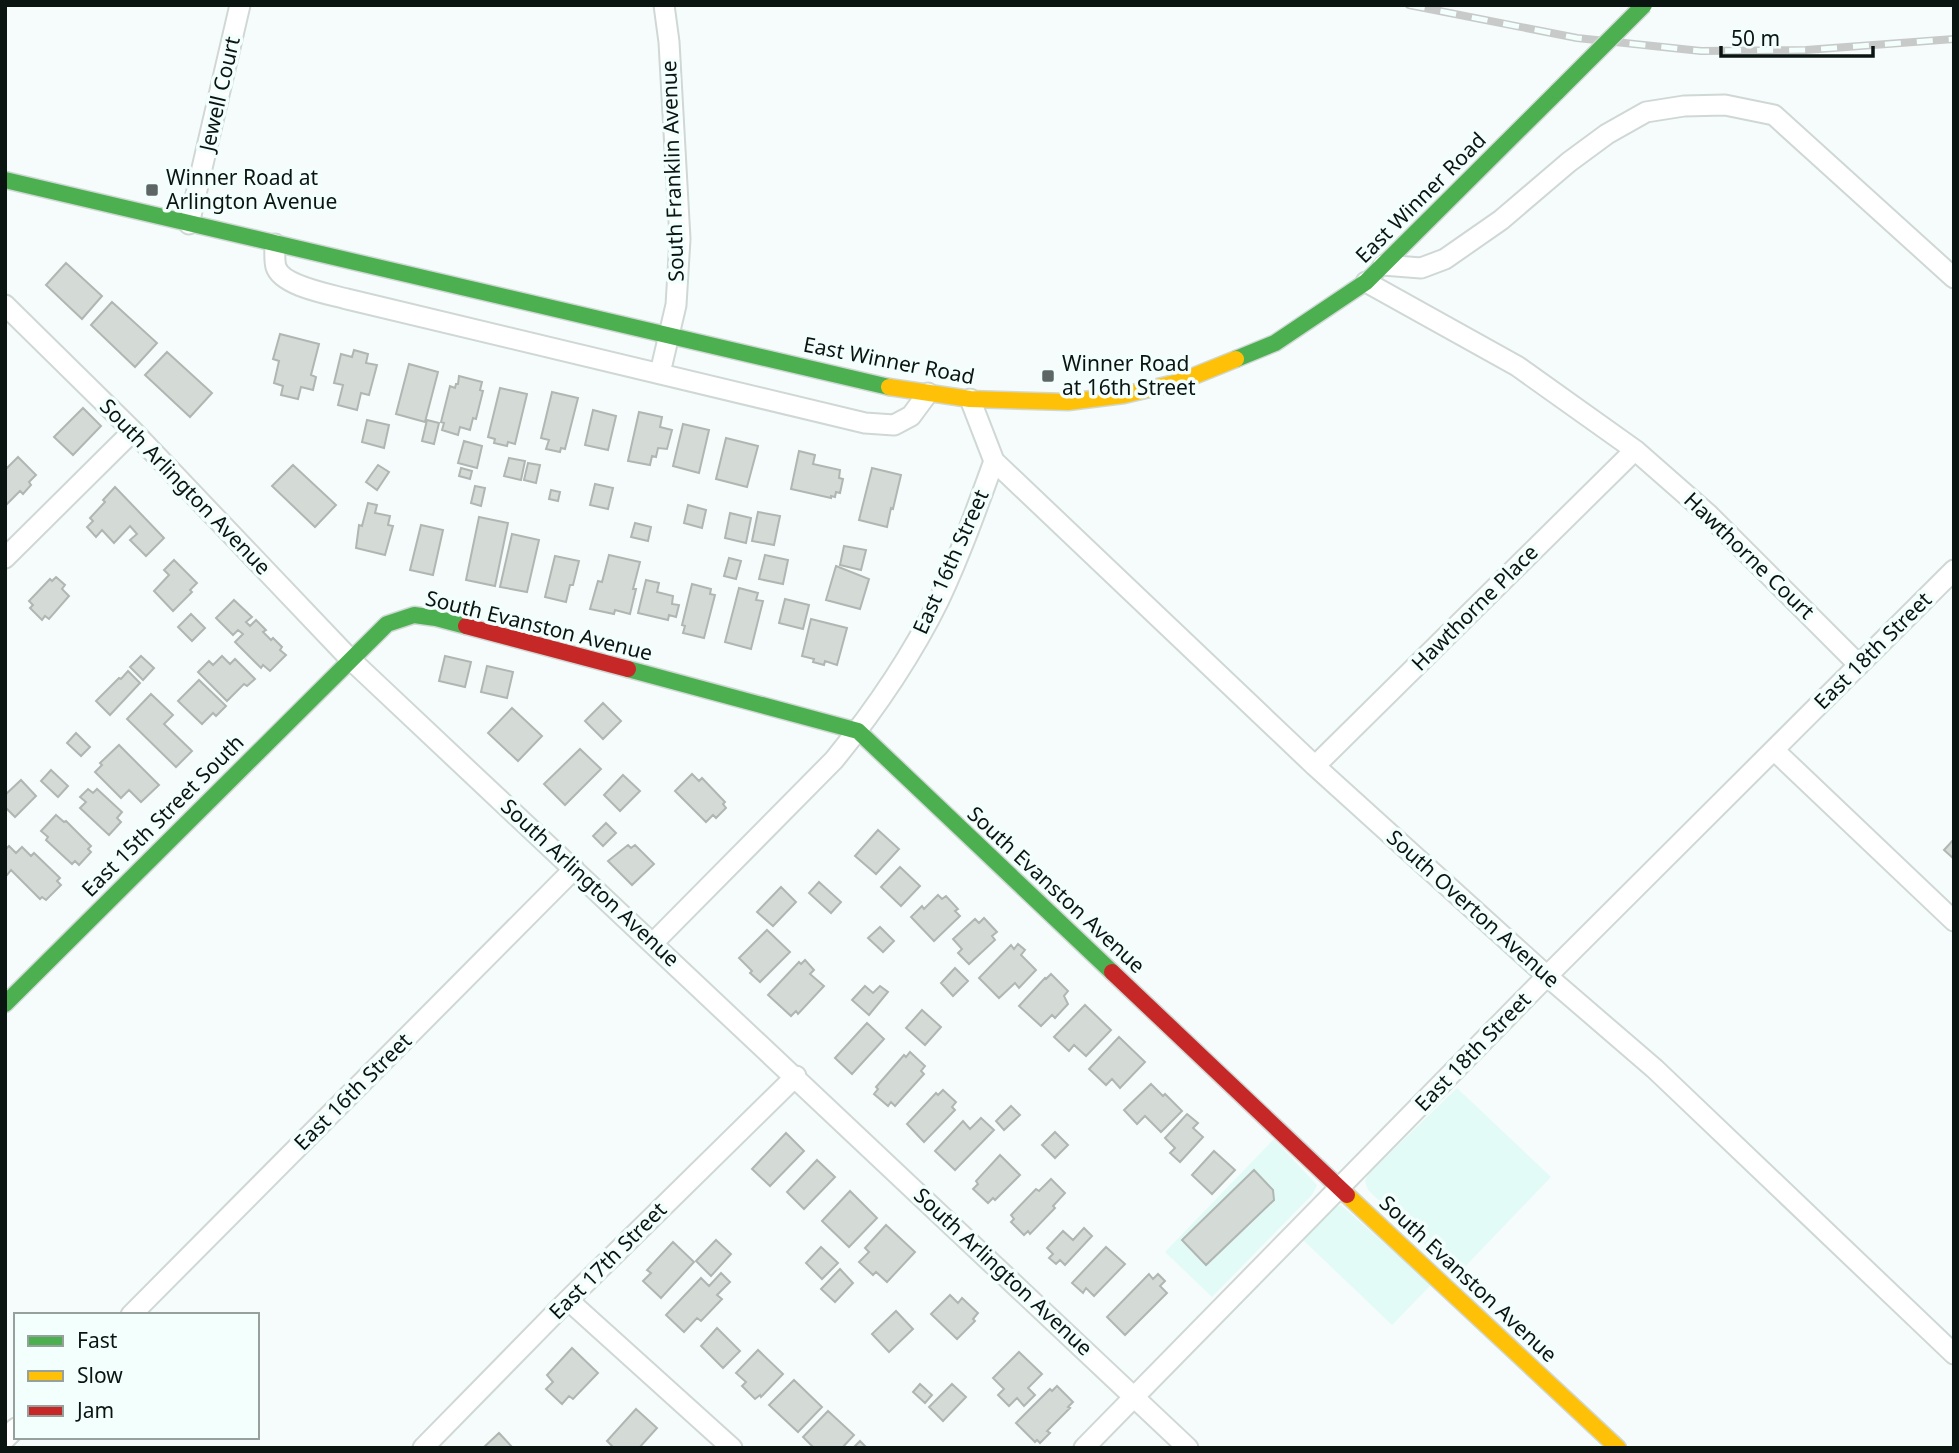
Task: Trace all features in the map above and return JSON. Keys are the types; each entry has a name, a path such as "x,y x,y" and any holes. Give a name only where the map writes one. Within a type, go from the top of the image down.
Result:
{"street":[{"name":"Jewell Court","path":"189,224 240,5"},
{"name":"South Franklin Avenue","path":"660,373 676,305 680,239 669,42 664,5"},
{"name":"East Winner Road","path":"5,180 891,387 970,399 1068,402 1124,395 1179,382 1275,343 1366,282 1644,5"},
{"path":"1383,265 1421,268 1445,259 1501,220 1569,162 1608,134 1646,113 1684,106 1725,105 1774,115 1954,278"},
{"path":"275,244 276,269 285,279 300,285 347,299 865,423 894,425 911,416 928,393"},
{"name":"Hawthorne Court","path":"1366,282 1517,366 1635,450 1709,514 1859,665"},
{"name":"South Arlington Avenue","path":"5,305 133,431 350,659 796,1076 1188,1448"},
{"path":"970,399 994,461"},
{"path":"5,558 133,431"},
{"name":"Hawthorne Place","path":"1315,766 1635,450"},
{"name":"East 16th Street","path":"653,943 834,760 858,731 901,668 938,601 994,461"},
{"name":"South Overton Avenue","path":"994,461 1315,766 1547,976 1655,1069 1954,1354"},
{"name":"East 18th Street","path":"1084,1448 1547,976 1954,570"},
{"name":"South Evanston Avenue","path":"350,659 387,624 414,615 436,618 858,731 1618,1448"},
{"name":"East 15th Street South","path":"5,1004 350,659"},
{"path":"1774,750 1954,920"},
{"name":"East 16th Street","path":"133,1313 574,869"},
{"name":"East 17th Street","path":"423,1448 568,1300 796,1076"},
{"path":"568,1300 732,1448"}],"shaded area":[{"path":"1457,1088 1551,1177 1457,1275 1368,1190 1365,1181 1369,1173"},
{"path":"1274,1139 1317,1185 1312,1195 1212,1297 1165,1252"},
{"path":"1341,1205 1431,1285 1392,1325 1302,1239 1333,1207"}],"building":[{"path":"66,263 102,296 82,319 46,285"},
{"path":"112,302 157,343 135,367 91,325"},
{"path":"280,334 319,344 311,375 316,377 313,390 301,387 298,399 281,395 283,386 274,383 279,361 273,359"},
{"path":"354,350 368,354 366,363 377,365 369,395 361,393 357,410 338,405 343,385 334,383 341,354 352,357"},
{"path":"167,352 212,393 190,417 145,375"},
{"path":"409,364 438,372 425,422 396,414"},
{"path":"459,376 482,382 480,390 483,391 476,419 473,418 470,430 460,427 458,435 442,430 444,423 441,422 450,386 455,388"},
{"path":"500,388 527,394 515,444 508,442 507,446 494,443 495,439 488,437"},
{"path":"552,392 578,398 565,449 561,448 560,452 546,449 549,440 541,438"},
{"path":"83,408 101,426 73,455 54,437"},
{"path":"593,410 616,416 608,450 585,445"},
{"path":"639,412 662,417 660,427 672,430 667,449 658,448 650,465 628,461"},
{"path":"367,420 389,425 384,448 362,442"},
{"path":"427,420 439,423 434,444 422,441"},
{"path":"683,424 709,430 699,473 673,466"},
{"path":"726,438 758,446 747,487 716,479"},
{"path":"464,441 482,446 477,468 458,463"},
{"path":"799,451 815,455 813,464 840,470 839,478 843,479 840,493 836,492 835,497 831,498 791,489"},
{"path":"18,457 36,475 23,494 20,491 5,506 5,470"},
{"path":"509,458 525,461 521,480 504,476"},
{"path":"528,463 540,465 536,483 524,480"},
{"path":"293,465 336,505 315,527 272,486"},
{"path":"378,465 389,472 377,490 366,482"},
{"path":"461,468 472,471 470,479 459,476"},
{"path":"872,468 901,475 887,527 859,520"},
{"path":"595,484 613,488 608,509 590,505"},
{"path":"475,486 485,488 481,506 471,503"},
{"path":"115,487 164,538 146,556 130,540 137,534 130,526 114,543 102,530 96,537 87,527 93,521 90,518"},
{"path":"551,490 560,492 558,501 549,499"},
{"path":"368,503 377,505 375,513 390,516 388,525 393,526 385,555 356,548 359,525 362,526"},
{"path":"688,505 706,510 702,528 684,523"},
{"path":"758,512 780,516 774,545 752,541"},
{"path":"730,513 751,518 746,543 725,538"},
{"path":"479,517 508,523 495,586 466,580"},
{"path":"635,523 651,527 648,541 631,537"},
{"path":"421,525 443,530 433,575 410,570"},
{"path":"512,534 539,540 527,592 500,587"},
{"path":"844,546 866,550 861,570 840,565"},
{"path":"609,555 640,562 630,614 615,610 614,614 590,609 598,581 602,582"},
{"path":"765,555 788,560 783,584 759,579"},
{"path":"555,556 579,561 566,602 545,597"},
{"path":"729,558 741,561 736,579 724,576"},
{"path":"174,560 197,583 173,611 154,591 169,575 164,570"},
{"path":"836,566 869,579 860,609 826,600"},
{"path":"56,577 65,585 62,589 69,596 49,619 45,616 42,620 30,608 33,605 29,601 50,579 52,581"},
{"path":"646,580 659,583 657,592 673,596 672,604 679,605 676,617 669,615 668,620 638,613"},
{"path":"692,584 711,589 710,594 715,595 704,638 683,633 685,626 682,625"},
{"path":"739,588 758,593 756,600 763,601 751,649 725,642"},
{"path":"785,599 809,605 803,629 779,623"},
{"path":"234,600 252,617 246,622 250,626 256,620 266,630 263,632 282,647 280,650 286,655 270,671 263,665 261,668 235,642 243,634 238,630 233,635 216,618"},
{"path":"191,614 205,628 192,641 178,627"},
{"path":"811,619 847,628 837,665 825,661 824,665 802,656"},
{"path":"141,656 154,668 143,680 130,667"},
{"path":"222,656 230,664 235,659 255,679 247,686 244,684 227,701 198,672 209,661 213,665"},
{"path":"445,656 471,662 465,687 439,681"},
{"path":"487,666 513,672 507,698 481,692"},
{"path":"128,671 140,683 110,715 96,701"},
{"path":"199,680 226,706 216,716 213,713 202,724 178,701"},
{"path":"151,694 173,715 164,724 192,751 176,767 127,719"},
{"path":"603,703 621,721 603,739 585,721"},
{"path":"512,708 542,736 518,761 488,733"},
{"path":"76,733 90,747 81,756 67,743"},
{"path":"119,745 159,785 141,802 129,790 121,798 95,772 102,765 100,763"},
{"path":"580,749 601,769 565,805 544,784"},
{"path":"51,770 68,786 58,797 41,781"},
{"path":"692,774 699,781 702,778 725,802 723,804 726,808 716,818 713,815 706,822 675,791"},
{"path":"623,775 640,791 620,811 604,795"},
{"path":"21,780 36,796 15,817 5,807 5,795"},
{"path":"88,789 93,793 97,789 122,812 117,818 121,822 109,835 80,808 86,802 80,797"},
{"path":"56,815 66,821 91,846 88,849 91,852 79,865 75,861 72,864 46,840 48,837 41,831"},
{"path":"606,823 616,833 603,846 593,836"},
{"path":"878,830 899,849 876,874 855,856"},
{"path":"1954,839 1954,859 1944,850"},
{"path":"628,845 631,848 635,845 654,864 632,885 608,861"},
{"path":"9,846 16,853 22,847 31,856 34,853 60,878 57,881 61,885 46,900 42,897 40,899 11,870 5,874 5,850"},
{"path":"900,867 920,886 901,906 881,887"},
{"path":"819,882 841,902 831,913 809,893"},
{"path":"781,887 796,902 773,926 757,912"},
{"path":"938,895 942,899 946,896 958,909 955,911 960,916 934,941 911,917"},
{"path":"984,918 997,932 992,936 995,940 969,964 958,953 962,949 953,939 975,919 979,923"},
{"path":"880,927 894,941 883,952 868,938"},
{"path":"767,930 790,952 760,982 739,958"},
{"path":"1018,944 1025,950 1021,955 1036,970 1019,988 1015,983 999,998 979,978 1011,945 1014,949"},
{"path":"805,960 814,970 810,974 824,986 798,1014 796,1011 791,1016 768,995 799,962 801,964"},
{"path":"955,968 968,981 953,996 941,983"},
{"path":"1051,974 1068,991 1064,996 1068,1004 1055,1018 1052,1015 1041,1026 1019,1006"},
{"path":"865,986 873,993 880,986 888,992 869,1015 852,1000"},
{"path":"1085,1005 1111,1030 1086,1056 1074,1045 1069,1051 1054,1037"},
{"path":"922,1010 941,1027 925,1045 906,1028"},
{"path":"867,1023 884,1039 852,1074 835,1058"},
{"path":"1119,1037 1145,1062 1120,1088 1112,1079 1106,1085 1089,1069"},
{"path":"910,1052 925,1066 921,1071 924,1074 895,1106 891,1102 888,1106 874,1094 878,1089 876,1087 904,1055 906,1057"},
{"path":"1151,1084 1182,1111 1161,1132 1145,1116 1137,1124 1124,1110"},
{"path":"943,1090 956,1102 952,1107 955,1110 924,1142 907,1124 936,1093 938,1095"},
{"path":"1011,1106 1020,1115 1004,1130 996,1121"},
{"path":"1187,1114 1198,1123 1193,1128 1203,1137 1180,1162 1170,1153 1175,1148 1165,1138"},
{"path":"981,1118 994,1130 955,1170 935,1151 963,1121 970,1129"},
{"path":"1055,1132 1068,1145 1055,1158 1042,1145"},
{"path":"786,1133 804,1151 770,1186 752,1169"},
{"path":"1214,1151 1235,1170 1212,1194 1192,1175"},
{"path":"1000,1155 1020,1175 995,1200 993,1198 988,1203 973,1189 978,1184 976,1181"},
{"path":"817,1160 835,1177 804,1209 787,1192"},
{"path":"1254,1170 1273,1190 1274,1200 1206,1265 1182,1240"},
{"path":"1051,1179 1065,1193 1053,1206 1055,1208 1030,1234 1028,1231 1024,1235 1011,1222 1014,1219 1011,1215 1036,1189 1039,1191"},
{"path":"850,1191 877,1218 849,1247 822,1221"},
{"path":"886,1225 915,1252 887,1282 876,1272 873,1275 859,1262 869,1252 865,1248"},
{"path":"1084,1228 1092,1236 1065,1265 1060,1260 1056,1264 1049,1258 1053,1254 1047,1248 1063,1231 1073,1240"},
{"path":"716,1240 731,1254 711,1276 696,1261"},
{"path":"673,1242 694,1262 661,1298 643,1281 651,1273 647,1270"},
{"path":"821,1247 838,1263 822,1279 806,1263"},
{"path":"1106,1247 1125,1264 1094,1296 1086,1288 1083,1293 1072,1283"},
{"path":"840,1269 853,1283 835,1302 821,1289"},
{"path":"721,1273 730,1282 717,1295 722,1299 701,1321 697,1318 684,1332 666,1315 701,1278 709,1286"},
{"path":"1149,1274 1153,1279 1158,1274 1165,1281 1160,1286 1167,1293 1125,1335 1107,1317"},
{"path":"950,1295 958,1303 962,1298 978,1313 973,1319 975,1321 957,1339 931,1314"},
{"path":"896,1311 913,1329 889,1352 872,1334"},
{"path":"717,1328 740,1351 723,1368 701,1346"},
{"path":"572,1348 598,1373 573,1399 569,1396 562,1404 546,1389 553,1382 547,1375"},
{"path":"758,1350 783,1374 761,1397 760,1395 755,1399 742,1386 746,1382 736,1373"},
{"path":"1019,1352 1042,1374 1028,1388 1035,1395 1024,1406 1017,1398 1009,1406 998,1395 1004,1389 993,1378"},
{"path":"794,1380 822,1407 798,1432 769,1405"},
{"path":"920,1384 932,1395 925,1403 913,1392"},
{"path":"952,1384 966,1397 943,1421 929,1407"},
{"path":"1057,1386 1073,1402 1047,1431 1050,1433 1040,1443 1037,1440 1035,1442 1016,1423 1050,1389 1052,1391"},
{"path":"636,1409 657,1428 639,1448 614,1448 607,1441"},
{"path":"828,1411 854,1435 842,1448 814,1448 803,1437"},
{"path":"499,1433 513,1448 484,1447"},
{"path":"860,1441 867,1448 853,1448"}],"railway":[{"path":"1409,5 1577,38 1701,51 1806,50 1954,39"}],"traffic: fast":[{"path":"1558,91 1644,5"},
{"path":"1236,359 1275,343 1366,282 1558,91"},
{"path":"5,180 889,387"},
{"path":"5,1004 387,624 414,615 466,626"},
{"path":"628,669 858,731 1112,972"}],"traffic: slow":[{"path":"889,387 970,399 1068,402 1124,395 1179,382 1236,359"},
{"path":"1347,1195 1618,1448"}],"traffic: jam":[{"path":"466,626 628,669"},
{"path":"1112,972 1347,1195"}],"place":[{"name":"Winner Road at Arlington Avenue","path":"152,190"},
{"name":"Winner Road at 16th Street","path":"1048,376"}]}
